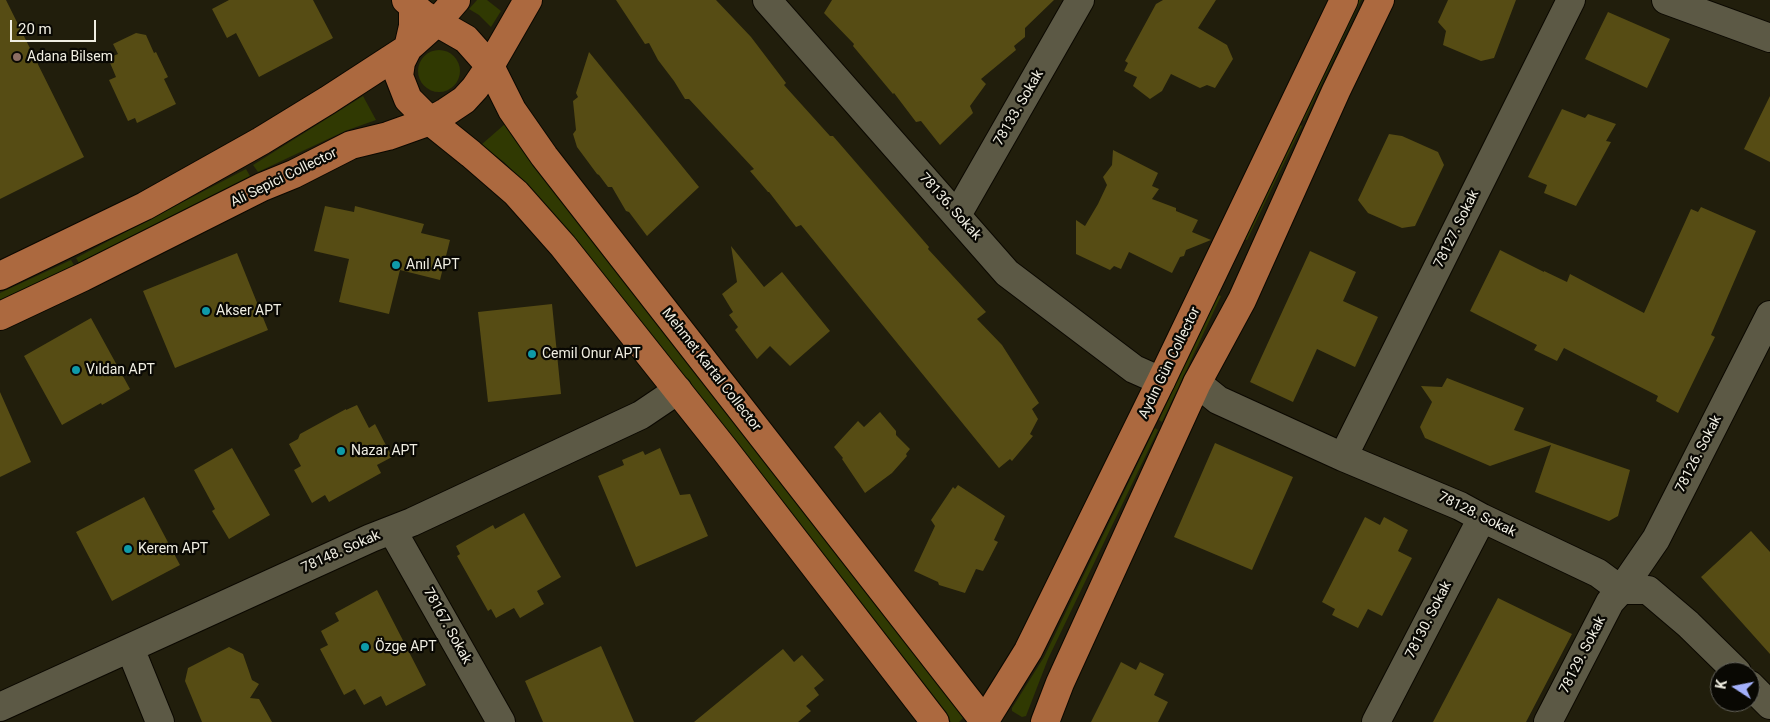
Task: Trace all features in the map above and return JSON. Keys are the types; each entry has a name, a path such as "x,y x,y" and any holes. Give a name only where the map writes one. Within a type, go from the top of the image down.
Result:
{"main road":[{"path":"0,276 145,206 240,153 328,100 408,48 437,22 456,0"},
{"name":"Ali Sepici Collector","path":"0,316 351,145 388,136 430,121 464,100 490,66 528,0"},
{"name":"Aydın Gün Collector","path":"985,722 1028,651 1162,381 1344,0"},
{"path":"1045,722 1060,683 1197,383 1242,300 1336,91 1380,0"},
{"path":"410,3 413,26 399,76 408,99 430,121 516,193 531,209 678,390 935,722"},
{"name":"Mehmet Kartal Collector","path":"410,3 424,15 466,39 490,66 512,110 544,156 985,722"}],"street":[{"name":"78136. Sokak","path":"767,0 1007,273 1134,369 1162,381"},
{"name":"78133. Sokak","path":"957,215 1080,0"},
{"name":"78127. Sokak","path":"1343,457 1571,0"},
{"path":"1666,0 1770,38"},
{"name":"78126. Sokak","path":"1621,590 1656,539 1770,315"},
{"name":"78128. Sokak","path":"1197,383 1218,400 1343,457 1460,506 1598,573 1621,590"},
{"name":"78148. Sokak","path":"0,707 412,522 640,415 678,390"},
{"name":"78130. Sokak","path":"1376,722 1482,518"},
{"name":"78167. Sokak","path":"392,530 500,722"},
{"path":"1621,590 1648,590 1688,624 1726,662"},
{"name":"78129. Sokak","path":"1548,722 1610,602 1621,590"},
{"path":"130,648 160,722"},
{"path":"1760,695 1770,705"}],"green space":[{"path":"477,0 487,0 501,11 491,27 479,15 469,9"},
{"path":"1358,0 1361,0 1304,121 1302,119"},
{"path":"439,50 454,56 460,71 454,86 439,92 424,86 418,71 424,56"},
{"path":"363,96 376,120 345,131 258,172 253,165"},
{"path":"505,124 518,144 873,602 965,716 959,722 951,722 711,412 573,238 525,183 504,162 481,145"},
{"path":"1299,124 1302,126 1247,240 1244,239"},
{"path":"246,169 250,176 79,263 76,258"},
{"path":"71,260 74,265 0,300 0,293"},
{"path":"1218,295 1221,296 1162,422 1159,420"},
{"path":"1155,428 1158,430 1048,659 1026,716 1022,717 1012,711 1012,708 1044,657"}],"building":[{"name":"Adana Bilsem","path":"0,0 6,0 84,157 0,199"},
{"path":"229,0 313,0 333,38 259,77 236,33 227,38 212,9"},
{"path":"616,0 716,0 751,37 786,83 784,85 830,136 833,136 929,247 928,249 986,312 977,319 1002,345 1039,403 1032,409 1038,419 1030,434 1033,436 1012,461 1010,459 999,468 801,225 796,227 750,171 754,169 689,99 685,99 658,60 649,43 645,44"},
{"path":"832,0 1054,0 1025,28 1025,37 1014,46 1016,50 981,79 986,84 970,106 973,113 940,145 921,121 916,122 894,93 853,46 854,44 824,13"},
{"path":"1163,0 1216,0 1198,28 1227,45 1233,59 1215,88 1207,85 1200,88 1171,74 1162,91 1150,99 1133,86 1137,77 1124,71 1128,63 1125,61 1156,4"},
{"path":"1448,0 1516,0 1494,58 1481,61 1443,45 1446,31 1438,22"},
{"path":"1608,12 1670,39 1647,88 1585,59"},
{"path":"136,33 146,35 154,53 156,52 168,77 164,79 176,104 137,123 135,118 128,121 109,80 116,77 108,58 118,54 113,44"},
{"path":"589,52 699,187 647,236 629,212 626,211 612,187 608,187 577,147 573,134 576,130 573,101 578,97 576,93"},
{"path":"1770,96 1770,162 1744,149"},
{"path":"1562,109 1585,118 1588,114 1616,124 1606,141 1611,142 1576,206 1544,193 1547,185 1528,177"},
{"path":"1389,134 1402,136 1438,152 1444,165 1415,226 1402,228 1368,213 1358,200"},
{"path":"1113,150 1158,173 1152,186 1159,189 1152,199 1176,208 1176,211 1198,220 1192,232 1211,240 1186,250 1172,273 1129,252 1121,269 1114,266 1110,270 1076,254 1076,220 1085,226 1098,204 1107,185 1103,177 1112,165"},
{"name":"Anıl APT","path":"325,206 354,212 355,206 424,224 421,233 450,240 440,280 400,270 389,314 339,302 349,259 314,251"},
{"path":"1701,207 1756,231 1711,335 1715,337 1678,413 1656,401 1658,396 1564,348 1557,361 1534,350 1537,345 1470,311 1500,250 1567,282 1570,274 1644,313 1691,209 1698,212"},
{"path":"731,246 764,287 782,272 830,331 790,366 770,346 757,359 735,330 738,327 729,315 733,312 722,294 737,282"},
{"path":"1310,251 1356,272 1343,301 1378,317 1355,367 1317,349 1293,402 1250,382"},
{"name":"Akser APT","path":"237,253 268,330 175,368 143,291"},
{"name":"Cemil Onur APT","path":"552,304 561,394 488,402 478,312"},
{"name":"Vıldan APT","path":"91,318 130,389 62,425 24,356"},
{"path":"1447,378 1524,408 1514,430 1630,470 1618,516 1609,521 1535,492 1551,445 1490,466 1425,438 1420,427 1432,402 1421,386 1442,387"},
{"path":"0,392 31,462 0,477"},
{"name":"Nazar APT","path":"357,405 369,428 375,424 392,457 377,465 381,473 329,502 325,495 312,503 294,470 301,466 289,444 298,439 300,434"},
{"path":"880,412 896,431 896,435 910,449 906,454 907,456 892,473 865,493 834,447 858,421 864,427"},
{"path":"1215,443 1293,477 1252,570 1174,537"},
{"path":"232,448 270,515 229,539 212,511 215,509 194,470"},
{"path":"660,448 680,495 690,494 708,536 636,567 598,476 624,465 622,460 643,451 645,455"},
{"path":"958,485 1005,516 994,540 998,542 983,571 976,569 965,593 939,585 938,582 914,571 935,526 931,520 953,487 955,489"},
{"name":"Kerem APT","path":"144,497 180,565 112,601 76,532"},
{"path":"524,513 561,577 537,591 544,604 520,618 514,608 496,618 491,609 488,611 457,556 460,554 456,546 493,525 495,529"},
{"path":"1365,517 1380,525 1384,517 1408,530 1398,551 1412,558 1382,616 1368,609 1358,628 1332,615 1335,609 1322,602"},
{"path":"1751,531 1770,552 1770,654 1701,577"},
{"name":"Özge APT","path":"377,590 426,685 386,706 381,696 364,705 355,689 344,695 320,649 328,645 321,631 339,621 335,613"},
{"path":"1498,598 1572,634 1526,722 1433,722"},
{"path":"601,646 634,722 543,722 525,681"},
{"path":"229,647 243,654 252,680 259,684 250,698 259,699 272,722 202,722 185,681 188,668"},
{"path":"783,649 794,662 802,655 824,680 814,688 819,695 806,706 811,711 798,722 694,722"},
{"path":"1121,662 1136,670 1140,662 1164,674 1154,695 1168,702 1158,722 1091,722"}],"place":[{"name":"Adana Bilsem","path":"17,57"},
{"name":"Anıl APT","path":"396,265"},
{"name":"Akser APT","path":"206,311"},
{"name":"Cemil Onur APT","path":"532,354"},
{"name":"Vıldan APT","path":"76,370"},
{"name":"Nazar APT","path":"341,451"},
{"name":"Kerem APT","path":"128,549"},
{"name":"Özge APT","path":"365,647"}]}
